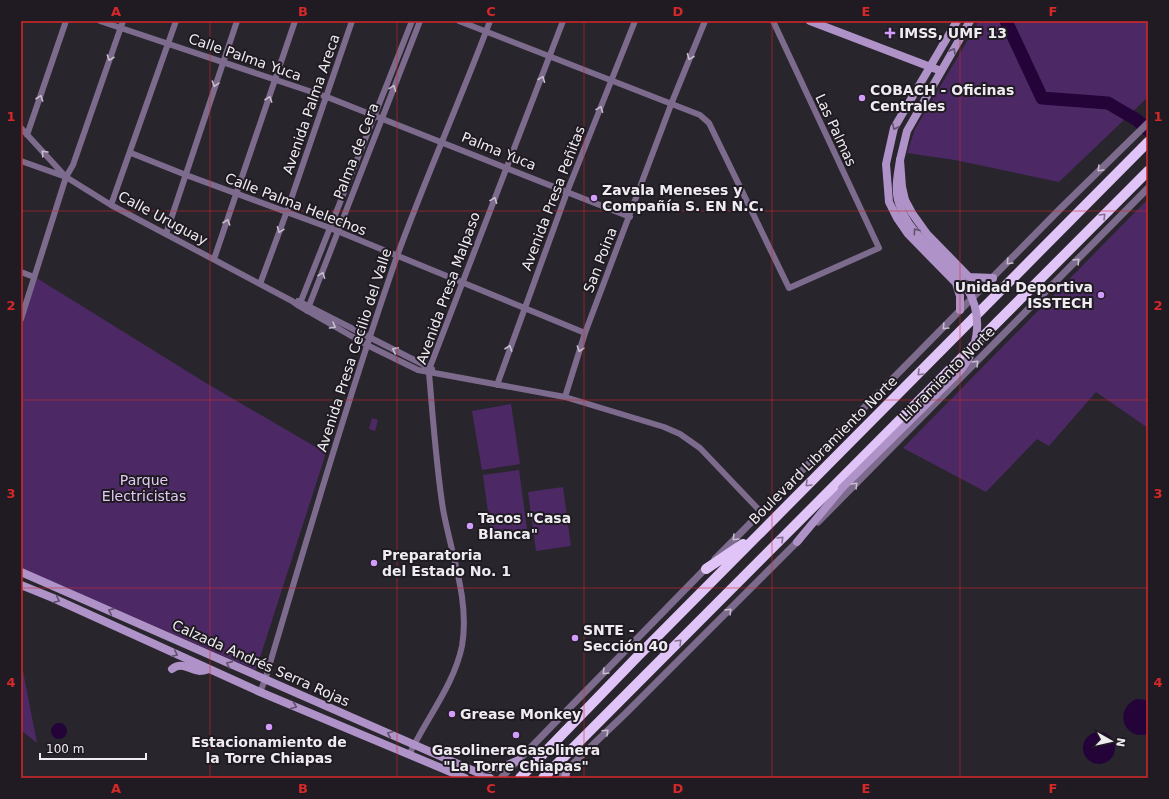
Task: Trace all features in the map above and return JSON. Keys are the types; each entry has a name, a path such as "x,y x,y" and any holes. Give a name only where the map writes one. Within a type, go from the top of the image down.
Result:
{"highway":[{"name":"Boulevard Libramiento Norte","path":"520,778 762,530 1148,142"},
{"path":"543,778 1146,175"},
{"path":"706,569 762,530"}],"main road":[{"path":"810,21 941,71"},
{"path":"957,21 894,128 886,164 889,202 908,234 956,283 960,296 960,310"},
{"path":"797,542 842,488 958,374 972,353 976,339 976,309 971,293 963,281 918,235 905,215 898,200 896,187 900,160 907,131 970,21"},
{"path":"900,160 902,187 905,200 927,234 969,277 993,278"},
{"name":"Calzada Andrés Serra Rojas","path":"21,572 490,778"},
{"name":"Calzada Andrés Serra Rojas","path":"21,585 54,598 260,692 465,778"},
{"path":"172,669 181,665 199,671 209,669"},
{"path":"475,771 502,767 519,760"},
{"path":"565,778 567,769"}],"street":[{"path":"27,135 66,21"},
{"name":"Calle Palma Yuca","path":"100,21 275,81 327,97 381,118"},
{"path":"21,319 66,177 73,165 123,21"},
{"path":"111,205 131,153 176,21"},
{"path":"166,234 238,21"},
{"path":"214,259 296,21"},
{"name":"Avenida Palma Areca","path":"260,284 327,97 352,21"},
{"name":"Palma de Cera","path":"300,304 412,21"},
{"name":"Palma de Cera","path":"309,308 381,118 420,21"},
{"path":"459,21 672,102"},
{"name":"Avenida Presa Cecilio del Valle","path":"260,692 265,680 333,451 397,257 490,21"},
{"name":"Avenida Presa Malpaso","path":"409,755 458,661 464,631 462,593 443,508 429,370 462,281 564,21"},
{"name":"Avenida Presa Peñitas","path":"497,385 524,307 567,192 635,21"},
{"name":"San Poina","path":"565,397 586,333 672,102 705,21"},
{"name":"Las Palmas","path":"672,102 700,114 709,123 789,288 879,248 773,21"},
{"name":"Palma Yuca","path":"381,118 630,217"},
{"path":"501,778 960,310 1148,123"},
{"path":"21,128 66,177"},
{"name":"Calle Palma Helechos","path":"131,153 186,176 287,211 330,228 397,257 462,281 586,333"},
{"name":"Calle Uruguay","path":"21,161 66,177 111,205 300,304"},
{"name":"Libramiento Norte","path":"558,778 636,703 797,542 1148,188"},
{"path":"21,272 34,277"},
{"path":"300,304 370,338 429,370"},
{"path":"309,308 367,345 418,370 429,370 497,385 565,397 664,427 680,434 700,448 761,512"}],"green space":[{"path":"979,21 1148,21 1148,97 1059,182 955,160 907,153 915,129"},
{"name":"Unidad Deportiva ISSTECH","path":"1148,199 1148,428 1096,392 1049,446 1037,439 986,492 903,448"},
{"name":"Parque Electricistas","path":"35,277 206,383 326,453 256,670 21,568 21,319"},
{"path":"511,404 520,464 482,470 472,411"},
{"path":"372,418 378,420 375,431 369,429"},
{"path":"519,470 527,529 491,534 483,475"},
{"path":"563,487 571,546 536,551 528,492"},
{"path":"21,661 37,743 22,731 21,728"}],"shaded area":[{"path":"1136,699 1148,700 1148,734 1140,735 1133,733 1124,723 1123,717 1125,710 1129,704"},
{"path":"59,723 66,728 67,731 62,738 59,739 52,734 51,731 56,724"},
{"path":"1096,732 1102,732 1112,739 1115,748 1114,754 1108,761 1102,764 1096,764 1086,757 1083,751 1083,745 1090,735"}],"waterway":[{"path":"1006,21 1042,98 1108,103 1137,120 1148,130"}],"place":[{"name":"IMSS, UMF 13","path":"890,33"},
{"name":"COBACH - Oficinas Centrales","path":"862,98"},
{"name":"Zavala Meneses y Compañía S. EN N.C.","path":"594,198"},
{"name":"Unidad Deportiva ISSTECH","path":"1101,295"},
{"name":"Tacos \"Casa Blanca\"","path":"470,526"},
{"name":"Preparatoria del Estado No. 1","path":"374,563"},
{"name":"SNTE - Sección 40","path":"575,638"},
{"name":"Grease Monkey","path":"452,714"},
{"name":"Estacionamiento de la Torre Chiapas","path":"269,727"},
{"name":"GasolineraGasolinera \"La Torre Chiapas\"","path":"516,735"}]}
